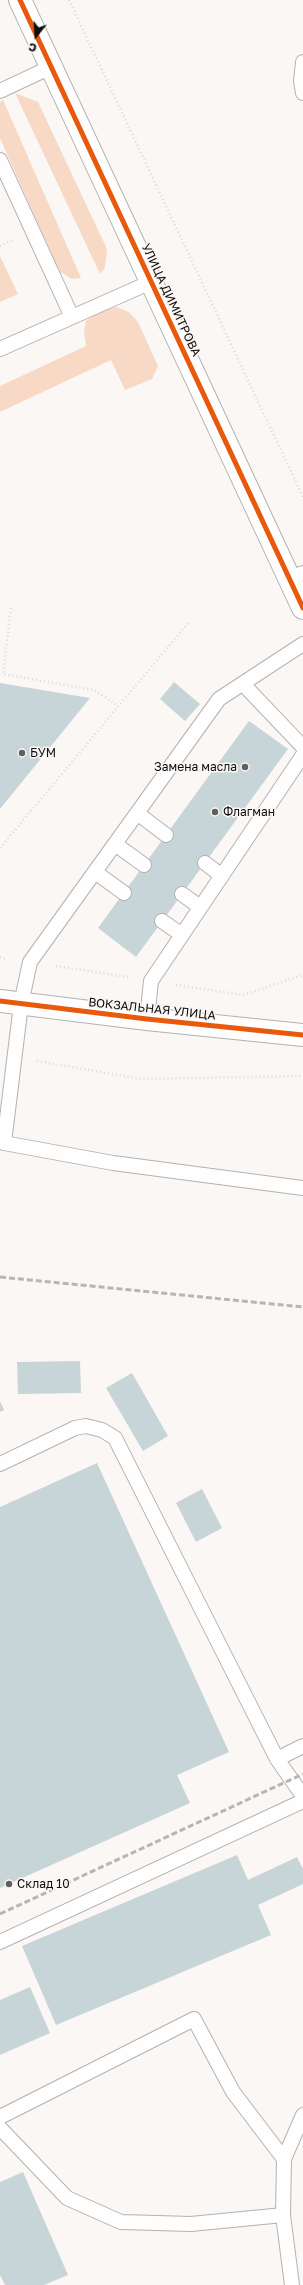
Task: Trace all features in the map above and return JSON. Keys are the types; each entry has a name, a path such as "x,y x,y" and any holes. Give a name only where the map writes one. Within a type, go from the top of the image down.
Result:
{"street":[{"name":"УЛИЦА ДИМИТРОВА","path":"20,0 151,282 296,576 303,608"},
{"name":"ВОКЗАЛЬНАЯ УЛИЦА","path":"10,1002 147,1020 303,1035"}],"lane":[{"path":"303,62 301,81 303,93"},
{"path":"0,91 51,67"},
{"path":"0,160 72,317"},
{"path":"0,349 151,282"},
{"path":"303,644 219,700 30,962 10,1002 16,1058 4,1143 113,1163 303,1188"},
{"path":"243,684 303,747"},
{"path":"147,1020 151,981 303,755"},
{"path":"137,813 166,835"},
{"path":"115,844 144,865"},
{"path":"205,863 222,876"},
{"path":"95,872 124,893"},
{"path":"182,894 200,907"},
{"path":"162,921 182,935"},
{"path":"0,1464 75,1428 86,1426 102,1430 115,1438 277,1759 303,1796"},
{"path":"277,1759 303,1746"},
{"path":"0,1942 303,1801"},
{"path":"0,2117 194,2019 233,2092 284,2159"},
{"path":"292,2285 283,2214 284,2159 303,2115"},
{"path":"0,2128 67,2198 121,2222 191,2224 283,2214"}],"path":[{"path":"69,0 303,497"},
{"path":"12,608 3,674 94,690 118,706"},
{"path":"0,848 188,623"},
{"path":"16,1058 141,1078 303,1076"}],"shaded area":[{"path":"15,93 38,102 107,249 105,268 100,274"},
{"path":"3,100 81,278 72,279 59,271 0,138 0,102"},
{"path":"0,256 18,294 0,302"},
{"path":"116,307 129,312 138,322 158,366 152,379 125,390 111,360 0,412 0,386 86,346 84,332 86,321 97,313"}],"building":[{"path":"174,682 200,704 185,721 160,699"},
{"name":"БУМ","path":"0,683 90,698 0,809"},
{"path":"249,721 288,749 136,957 98,928"},
{"path":"80,1361 81,1393 18,1394 17,1362"},
{"path":"132,1373 168,1436 143,1451 106,1388"},
{"path":"0,1401 4,1410 0,1412"},
{"path":"97,1463 229,1752 177,1775 190,1803 0,1888 0,1507"},
{"path":"202,1489 222,1528 196,1542 176,1503"},
{"path":"237,1855 248,1880 297,1857 303,1869 303,1884 258,1905 271,1935 56,2025 22,1946"},
{"path":"30,1987 50,2033 0,2055 0,2000"},
{"path":"23,2172 68,2275 44,2285 5,2285 0,2275 0,2182"}],"railway":[{"path":"0,1277 303,1307"},
{"path":"0,1914 303,1774"}],"cycle path":[{"path":"20,0 303,608"},
{"path":"0,1001 147,1019 303,1035"}],"place":[{"name":"БУМ","path":"22,753"},
{"name":"Замена масла","path":"245,767"},
{"name":"Флагман","path":"215,812"},
{"name":"Склад 10","path":"9,1884"}]}
